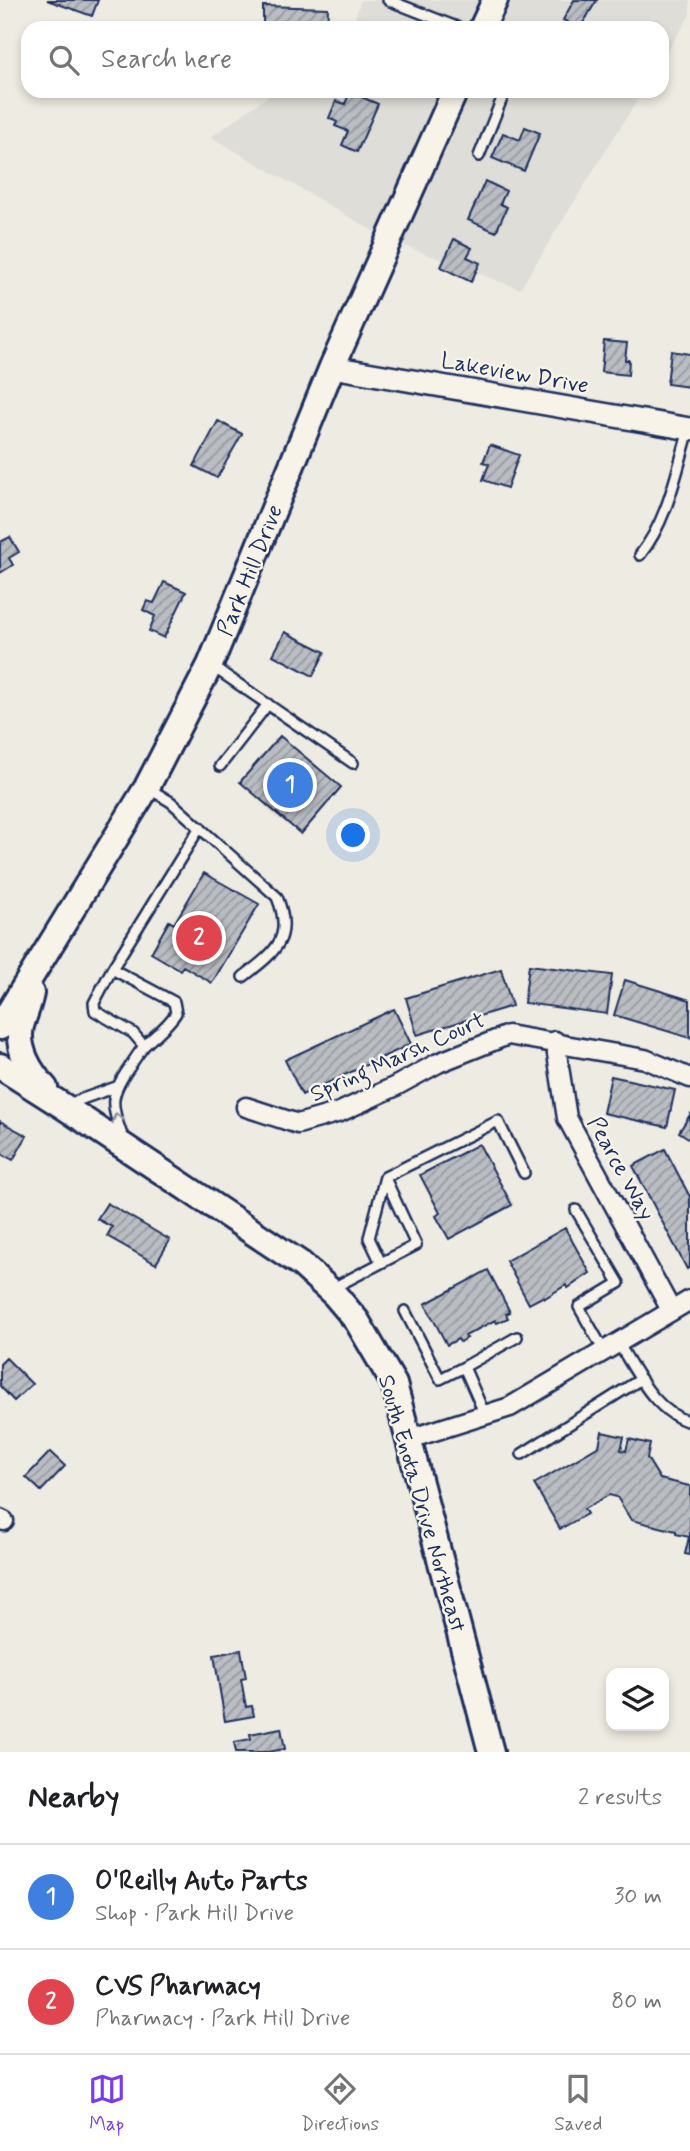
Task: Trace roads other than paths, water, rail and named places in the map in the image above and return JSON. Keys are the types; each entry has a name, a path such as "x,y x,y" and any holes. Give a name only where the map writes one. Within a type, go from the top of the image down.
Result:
{"main road":[{"path":"485,21 495,0"},
{"name":"Park Hill Drive","path":"0,1027 146,787 210,665 332,367 452,98"},
{"path":"33,975 28,1009 21,1026 20,1043 34,1077 63,1106"},
{"name":"South Enota Drive Northeast","path":"0,1066 301,1264 356,1321 394,1384 491,1752"}],"street":[{"name":"Lakeview Drive","path":"332,367 690,429"},
{"name":"Spring Marsh Court","path":"246,1107 298,1124 340,1112 438,1063 508,1035 555,1041 645,1059 690,1078"},
{"name":"Pearce Way","path":"555,1041 566,1118 671,1310"},
{"path":"409,1439 510,1407 690,1300"}],"lane":[{"path":"388,0 441,21"},
{"path":"480,156 502,98"},
{"path":"640,555 663,517 690,429"},
{"path":"210,665 354,763"},
{"path":"220,766 268,704"},
{"path":"146,787 171,802 277,897 285,916 282,937 269,957 243,977"},
{"path":"144,1046 132,1033 95,1011 94,1003 112,968 200,827"},
{"path":"112,968 174,1002 176,1013 169,1024 144,1046 116,1087 113,1098 126,1147"},
{"path":"63,1106 116,1087"},
{"path":"381,1263 369,1238 385,1177 498,1122 524,1173"},
{"path":"329,1290 416,1245 385,1177"},
{"path":"576,1210 619,1283 579,1307 641,1379 657,1403 680,1419 690,1422"},
{"path":"405,1311 440,1379 517,1337"},
{"path":"464,1367 485,1415"},
{"path":"522,1454 641,1379"}],"place":[{"name":"O'Reilly Auto Parts","path":"290,785"},
{"name":"CVS Pharmacy","path":"199,938"}]}
